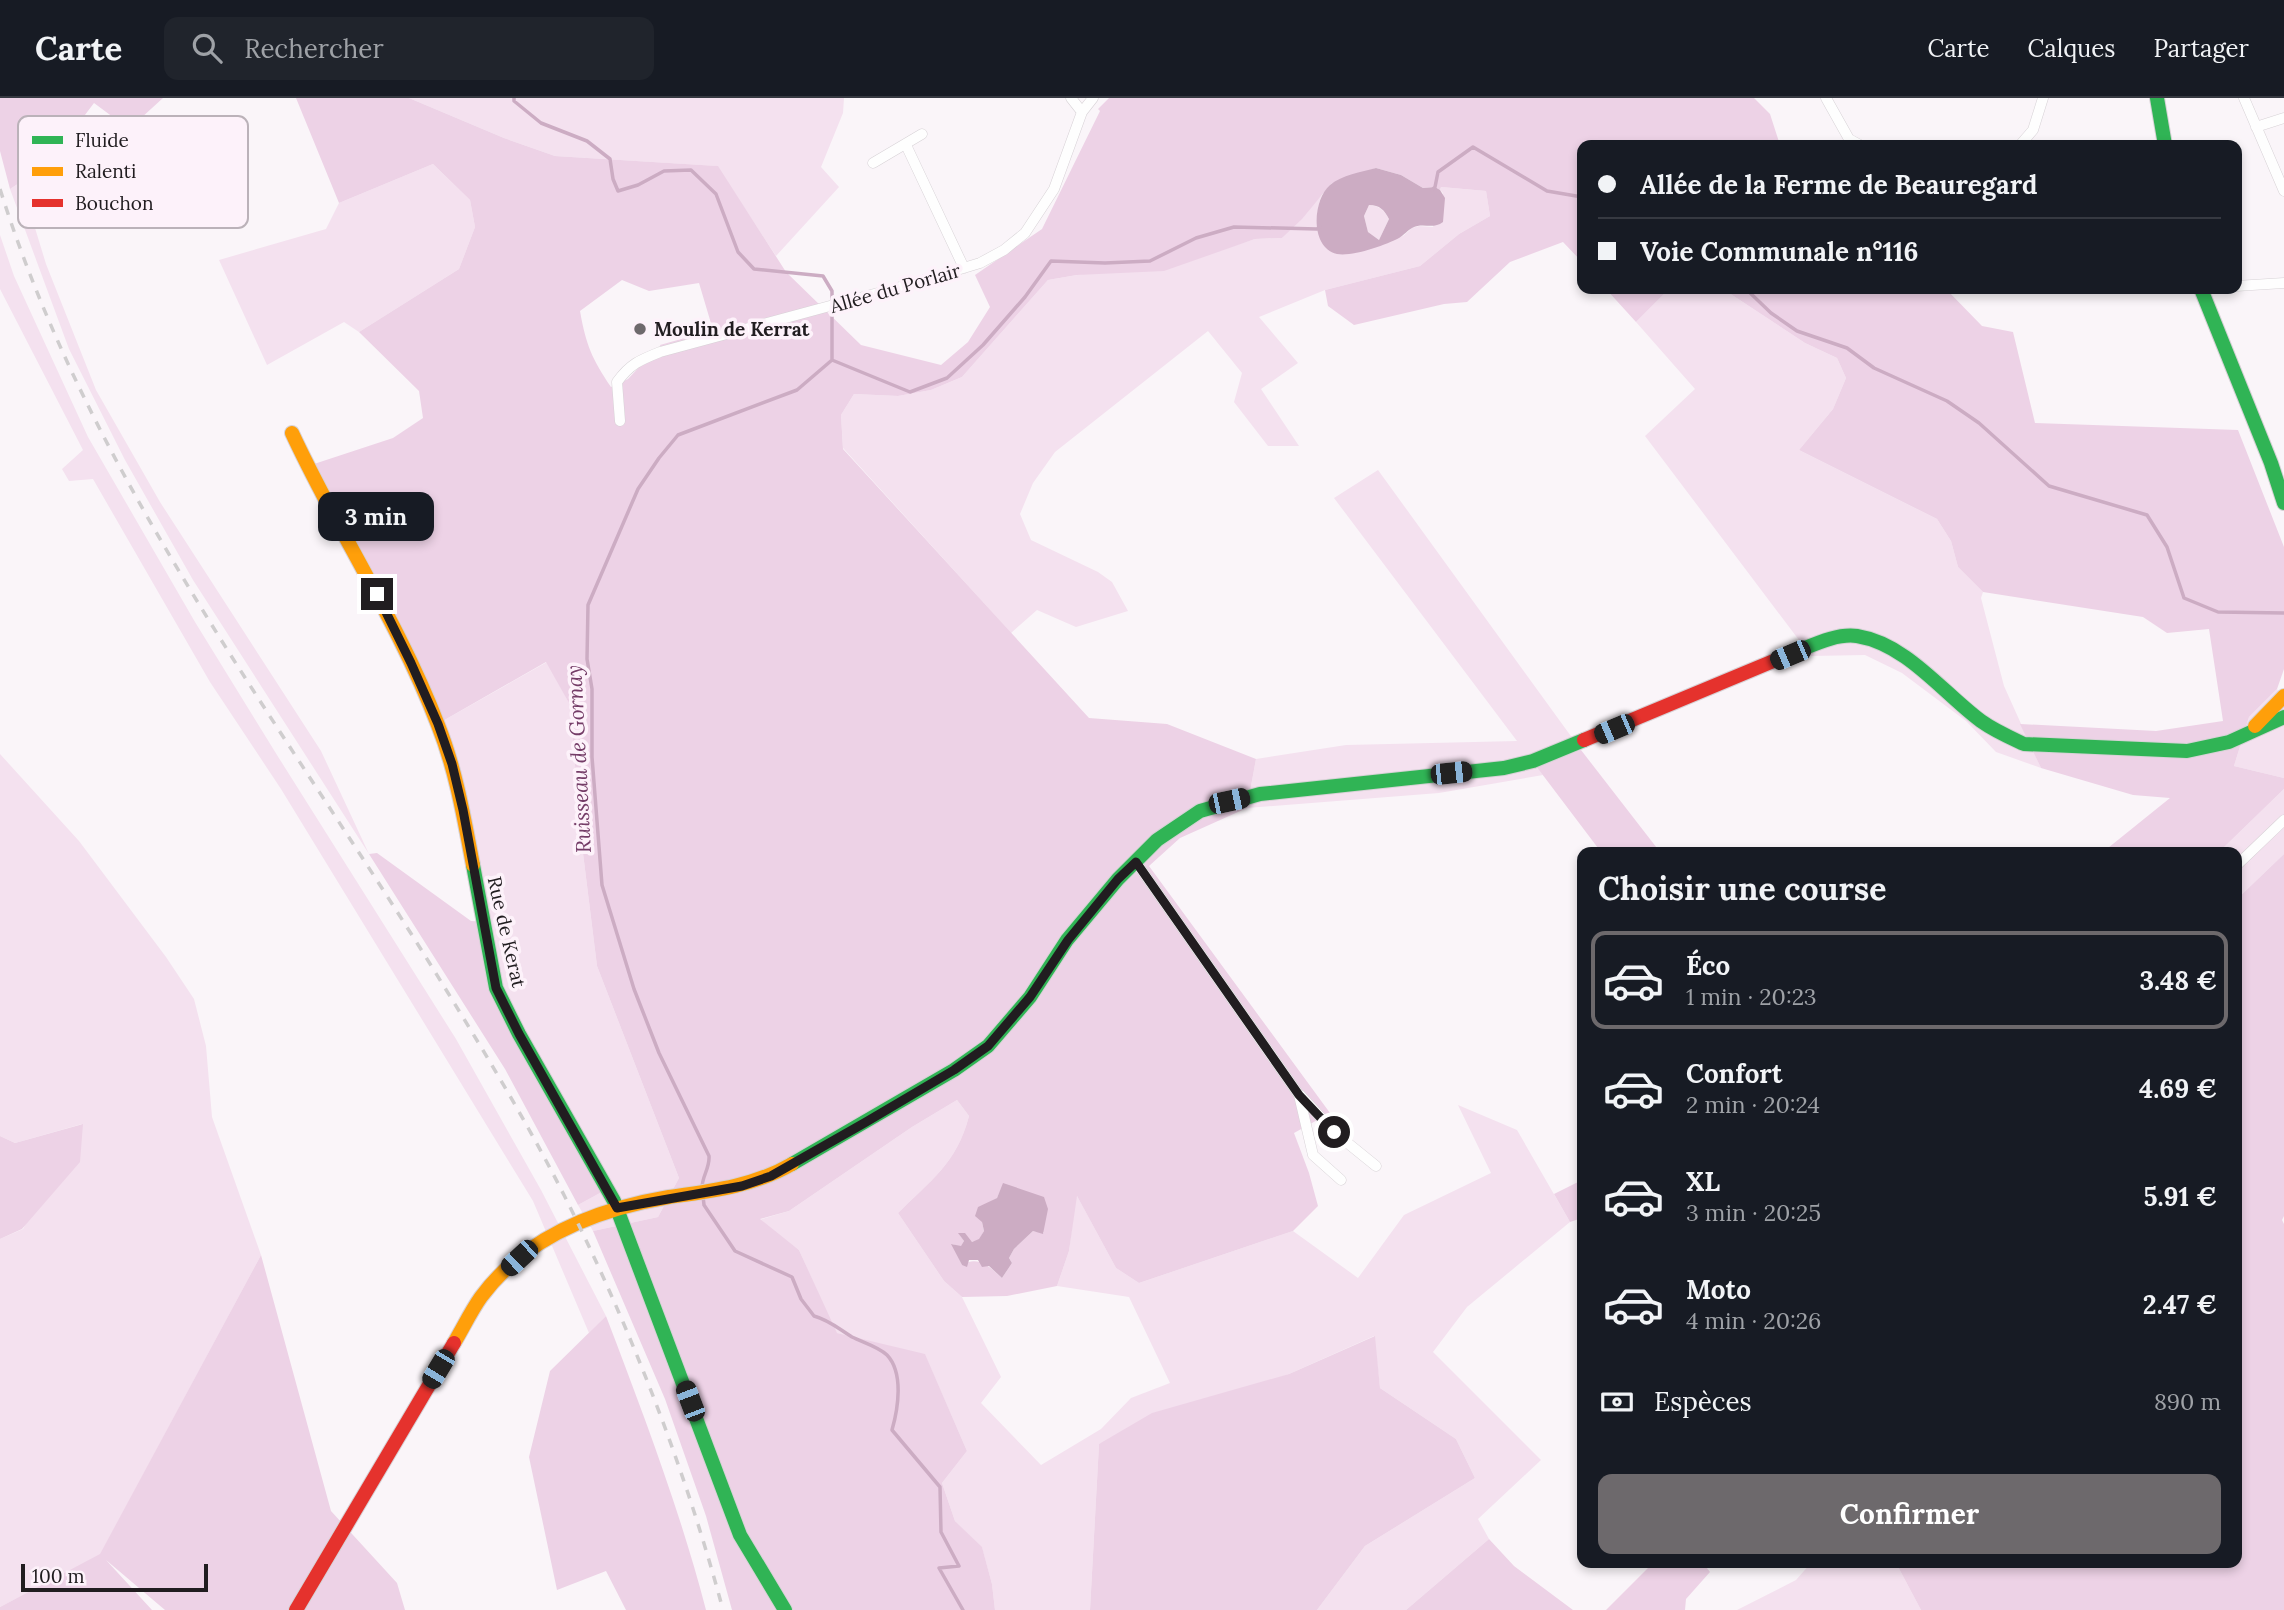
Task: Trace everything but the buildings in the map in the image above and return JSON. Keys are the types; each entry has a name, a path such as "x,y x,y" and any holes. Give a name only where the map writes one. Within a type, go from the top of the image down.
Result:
{"main road":[{"path":"2157,98 2164,140"},
{"path":"2207,294 2284,503"},
{"name":"Rue de Kerat","path":"292,433 315,482 366,571 438,724 452,764 463,810 496,988 617,1208 630,1249 740,1535 785,1610"},
{"path":"296,1610 481,1297 519,1258 574,1224 617,1208 742,1186 771,1176 954,1070 988,1046 1030,997 1068,940 1118,879 1178,824 1200,811 1260,794 1504,768 1534,761 1815,644 1858,636 1881,644 1901,657 1979,720 2007,739 2024,744 2187,751 2219,745 2284,717"},
{"path":"2249,732 2284,696"}],"street":[{"path":"1071,98 1082,112"},
{"name":"Allée du Porlair","path":"621,421 617,382 629,366 660,352 848,303 964,268 1004,250 1025,233 1054,189 1082,112 1094,98"},
{"path":"1826,98 1851,140"},
{"path":"2024,140 2033,130 2043,98"},
{"path":"2244,98 2284,191"},
{"path":"2256,127 2284,118"},
{"path":"873,163 922,134"},
{"path":"906,145 964,268"},
{"path":"2242,286 2284,283"},
{"path":"2242,860 2284,820"},
{"path":"1136,862 1299,1095 1334,1132 1376,1166"},
{"path":"1299,1095 1313,1155 1341,1180"}],"shaded area":[{"path":"0,98 163,98 143,116 112,116 94,103 84,116 18,116 18,184 10,189 0,151"},
{"path":"296,98 409,98 504,138 555,156 718,166 786,272 861,345 941,365 968,342 990,307 975,275 1042,229 1100,111 1098,109 1109,98 1754,98 1770,114 1778,140 1577,140 1577,257 1563,242 1510,262 1467,302 1444,304 1354,325 1328,306 1325,290 1420,266 1459,234 1490,216 1486,191 1423,188 1401,175 1376,168 1331,184 1282,238 1255,239 1164,271 1077,275 1048,280 962,377 931,390 898,396 854,394 841,415 843,449 1089,718 1167,724 1256,759 1247,808 1180,838 1149,866 1330,1113 1294,1133 1318,1206 1293,1231 1139,1283 1116,1268 1077,1196 1069,1251 1057,1286 1007,1296 962,1297 944,1281 898,1213 941,1170 957,1146 969,1116 957,1100 912,1127 789,1211 760,1219 799,1250 837,1333 925,1354 967,1451 942,1483 955,1521 982,1547 992,1584 995,1610 732,1610 706,1516 665,1399 593,1231 658,1217 679,1178 597,966 581,837 570,705 546,662 441,722 314,464 393,438 423,418 419,391 359,332 459,269 475,227 470,200 433,164 339,203","holes":["622,280 649,291 699,283 713,330 660,345 663,356 644,362 628,379 611,387 591,351 580,311","1001,1189 1044,1233 1033,1231 1014,1249 1009,1258 1012,1263 1002,1278 979,1262 962,1265 952,1244 961,1247 964,1241 959,1234 972,1242 979,1240 984,1231 984,1205 997,1198"]},
{"path":"409,98 844,98 843,113 821,167 839,187 776,256 717,166 555,156 504,138"},
{"path":"433,164 470,200 475,227 459,269 359,332 344,322 267,365 219,260 326,229 339,203"},
{"path":"1376,168 1401,175 1423,188 1435,187 1440,190 1445,198 1443,222 1416,226 1399,238 1369,250 1337,254 1328,250 1318,233 1317,222 1317,211 1324,192 1330,185 1346,176","holes":["1369,205 1381,209 1389,219 1379,240 1368,232 1364,216"]},
{"path":"18,184 18,211 10,189"},
{"path":"1441,187 1486,191 1490,216 1459,234 1420,266 1325,290 1259,317 1298,363 1261,389 1299,446 1268,446 1234,402 1242,373 1208,331 1055,452 1033,483 1020,514 1031,540 1098,572 1112,582 1128,611 1076,627 1037,610 1011,633 843,448 841,415 854,394 898,396 931,390 962,377 1048,280 1218,251 1255,239 1282,238 1322,195 1318,226 1323,240 1333,252 1403,236 1412,228 1433,227 1443,193"},
{"path":"1369,205 1381,209 1389,219 1379,240 1368,232 1364,216"},
{"path":"24,228 35,228 46,264 96,390 160,502 321,751 369,854 193,580 125,460 69,349"},
{"path":"0,235 14,276 88,437 195,622 456,1039 541,1190 606,1316 589,1333 533,1201 281,789 210,682 93,479 69,481 62,469 83,450 0,289"},
{"path":"1611,294 1664,294 1636,322"},
{"path":"1664,294 1731,294 1805,343 1837,358 1846,378 1833,409 1799,450 1937,519 1951,541 1958,567 1983,592 1981,598 2004,686 2041,768 1996,752 1966,721 1902,673 1865,655 1811,656 1645,436 1695,389 1636,322"},
{"path":"1731,294 1951,294 1982,326 2013,332 2035,423 2238,430 2284,547 2284,669 2277,689 2249,717 2234,766 2284,778 2284,789 2224,847 2109,847 2170,798 2133,795 2041,768 2020,724 2156,731 2223,721 2209,629 2167,633 2143,617 1983,592 1958,567 1951,541 1937,519 1799,450 1833,409 1846,378 1837,358 1805,343"},
{"path":"1378,470 1581,750 1537,766 1543,775 1439,793 1247,808 1256,759 1346,745 1517,741 1334,498"},
{"path":"547,662 570,705 581,837 597,966 679,1178 658,1217 593,1231 578,1205 611,1187 503,988 480,866 462,790 441,722"},
{"path":"2277,689 2284,702 2284,778 2234,766 2249,717"},
{"path":"1581,750 1656,847 1597,847 1536,766"},
{"path":"0,754 79,841 194,999 206,1046 212,1117 261,1255 100,1555 0,1607 0,1239 23,1229 82,1124 15,1143 0,1136"},
{"path":"2284,789 2284,854 2242,894 2242,847 2224,847"},
{"path":"377,853 471,921 490,922 503,988 611,1187 578,1205 505,1069 369,854"},
{"path":"2284,854 2284,1610 1921,1610 1899,1568 2242,1568 2242,894"},
{"path":"957,1100 969,1116 957,1146 941,1170 898,1213 944,1281 962,1297 1001,1377 981,1403 1041,1465 1101,1429 1131,1398 1170,1383 1129,1297 1057,1286 1069,1251 1076,1194 1116,1268 1139,1283 1293,1231 1358,1278 1404,1215 1491,1173 1458,1105 1517,1130 1570,1222 1467,1307 1433,1352 1541,1460 1478,1519 1489,1539 1406,1610 1317,1610 1365,1546 1475,1478 1456,1439 1380,1388 1374,1336 1289,1374 1099,1444 1090,1610 995,1610 992,1584 982,1548 955,1521 942,1483 967,1451 925,1355 836,1333 799,1250 759,1220 789,1211 912,1127"},
{"path":"83,1124 80,1162 22,1229 0,1239 0,1136 15,1143"},
{"path":"1577,1182 1577,1220 1570,1222 1554,1194"},
{"path":"1003,1183 1044,1197 1048,1209 1043,1234 1033,1231 1014,1249 1009,1258 1012,1263 1002,1278 989,1266 982,1267 978,1260 969,1260 967,1267 962,1265 951,1244 961,1246 964,1241 958,1233 965,1233 972,1242 979,1239 984,1231 982,1222 975,1216 978,1207 997,1198"},
{"path":"261,1255 331,1511 397,1583 405,1610 165,1610 106,1560 152,1610 0,1610 0,1607 100,1554"},
{"path":"606,1316 673,1499 706,1610 626,1610 606,1571 557,1590 529,1457 550,1371"},
{"path":"1375,1336 1380,1388 1456,1439 1475,1478 1365,1546 1317,1610 1090,1610 1099,1444 1152,1413 1289,1374"},
{"path":"1489,1539 1514,1566 1573,1610 1406,1610"},
{"path":"1648,1568 1707,1568 1710,1572 1686,1599 1685,1610 1606,1610"},
{"path":"1807,1568 1899,1568 1921,1610 1737,1610 1796,1580"}],"waterway":[{"name":"Ruisseau de Gornay","path":"514,98 514,101 541,123 587,141 610,159 618,191 638,185 664,171 691,170 716,194 738,252 754,269 823,276 832,291 832,360 797,390 678,435 638,489 588,605 587,659 592,689 592,757 602,885 634,989 659,1053 709,1156 702,1188"},
{"path":"1432,190 1438,172 1473,147 1547,191 1577,196"},
{"path":"832,360 910,392 947,378 983,345 1025,297 1051,261 1150,261 1196,238 1234,227 1320,227"},
{"path":"1751,294 1771,313 1797,331 1847,348 1874,368 1947,401 1979,423 2049,486 2147,515 2167,547 2184,598 2218,612 2284,613"},
{"name":"Ruisseau de Gornay","path":"703,1196 704,1205 735,1251 792,1277 801,1299 814,1316 887,1355 898,1381 892,1430 940,1487 941,1532 959,1566 939,1568 963,1610"}],"railway":[{"path":"0,189 38,295 84,396 135,495 191,592 467,1024 565,1197 612,1297 655,1400 692,1504 723,1610"}],"traffic: fast":[{"path":"2157,98 2164,140"},
{"path":"2203,294 2271,463 2284,503"},
{"path":"1795,652 1841,636 1857,636 1875,641 1924,671 1981,721 2024,744 2187,751 2229,742 2284,717"},
{"path":"792,1164 954,1070 988,1046 1030,997 1067,940 1118,879 1157,840 1200,811 1260,794 1504,768 1533,761 1584,740"},
{"path":"473,865 496,988 519,1034 614,1201 740,1535 785,1610"}],"traffic: slow":[{"path":"292,433 387,614 438,725 459,794 473,865"},
{"path":"2255,726 2284,696"},
{"path":"454,1343 477,1302 499,1276 519,1257 565,1229 590,1218 642,1202 748,1183 792,1164"}],"traffic: jam":[{"path":"1584,740 1795,652"},
{"path":"296,1610 454,1343"}],"place":[{"name":"Moulin de Kerrat","path":"640,329"}],"route":[{"path":"377,594 438,724 452,764 496,988 617,1208 742,1186 771,1176 954,1070 995,1039 1030,997 1068,940 1118,879 1136,862 1299,1095 1334,1132"}]}
